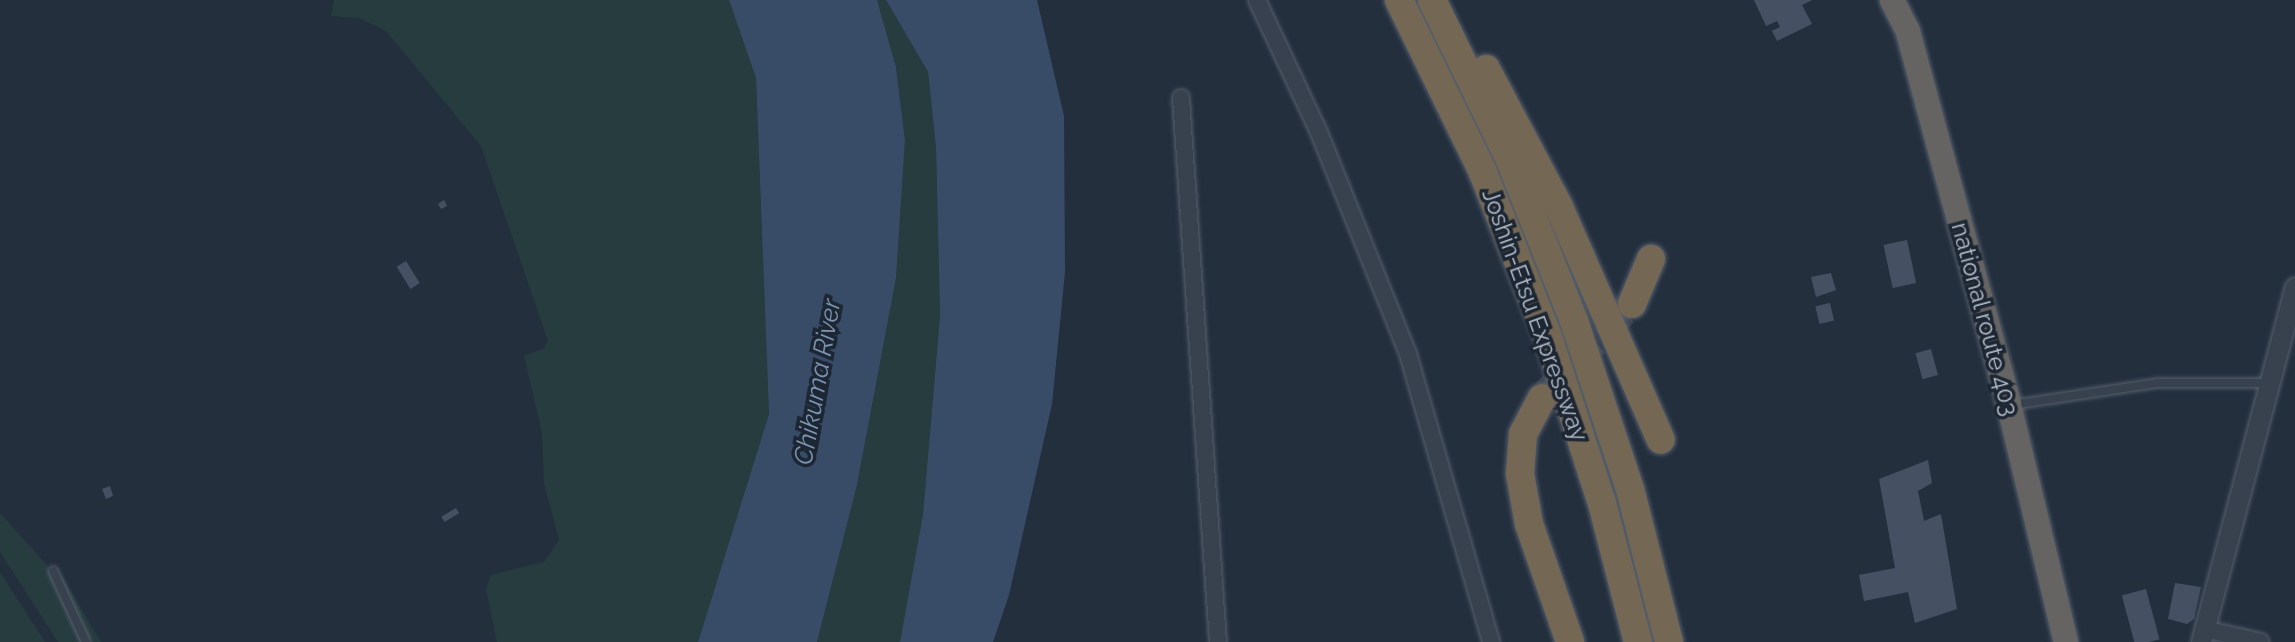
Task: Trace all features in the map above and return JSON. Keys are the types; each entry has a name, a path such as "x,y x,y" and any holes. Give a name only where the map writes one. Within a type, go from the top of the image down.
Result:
{"highway":[{"name":"Joshin-Etsu Expressway","path":"1399,0 1482,170 1547,334 1602,503 1638,642"},
{"name":"Joshin-Etsu Expressway","path":"1432,0 1510,160 1574,321 1630,489 1668,642"},
{"path":"1447,0 1559,206 1661,440"},
{"name":"national route 403","path":"1892,0 1908,33 2009,405 2066,642"},
{"path":"1632,304 1651,259"},
{"path":"1542,398 1523,434 1520,474 1529,524 1570,642"}],"street":[{"path":"1257,0 1318,130 1408,354 1491,642"},
{"path":"1181,98 1218,642"},
{"path":"2261,642 2203,635 2267,383 2294,293"}],"lane":[{"path":"2009,405 2158,383 2267,383"},
{"path":"53,570 86,642"}],"green space":[{"path":"334,0 729,0 756,78 769,414 698,642 497,642 486,589 491,575 544,562 559,540 544,483 542,433 524,356 543,349 548,341 481,146 386,31 359,18 331,16"},
{"path":"877,0 886,0 928,72 936,148 940,316 923,514 900,642 817,642 857,485 896,278 905,140 896,67"},
{"path":"0,513 46,564 83,642 58,642 0,552"},
{"path":"0,572 45,642 0,642"},
{"path":"58,575 63,578 101,642 91,642"}],"water":[{"name":"Chikuma River","path":"729,0 877,0 896,67 905,140 896,278 857,485 817,642 698,642 769,414 756,78"},
{"path":"886,0 1037,0 1064,116 1065,272 1052,404 1009,595 993,642 900,642 923,514 940,316 936,148 928,72"}],"building":[{"path":"1754,0 1812,0 1802,5 1812,24 1777,41 1772,31 1780,27 1777,21 1766,26"},
{"path":"444,200 447,206 441,209 438,204"},
{"path":"1907,240 1916,283 1893,288 1884,245"},
{"path":"406,261 420,283 410,289 397,267"},
{"path":"1831,273 1836,290 1816,297 1811,277"},
{"path":"1830,303 1834,321 1819,324 1815,306"},
{"path":"1931,349 1938,375 1923,379 1916,353"},
{"path":"1928,460 1932,483 1918,491 1924,521 1941,514 1957,609 1915,623 1908,592 1864,601 1859,575 1895,568 1879,479"},
{"path":"110,486 113,496 106,499 102,489"},
{"path":"456,508 459,513 445,522 441,517"},
{"path":"2175,583 2201,587 2194,619 2187,624 2168,619"},
{"path":"2146,589 2159,639 2134,642 2122,595"}],"tunnel":[{"path":"1546,393 1632,304"}]}
